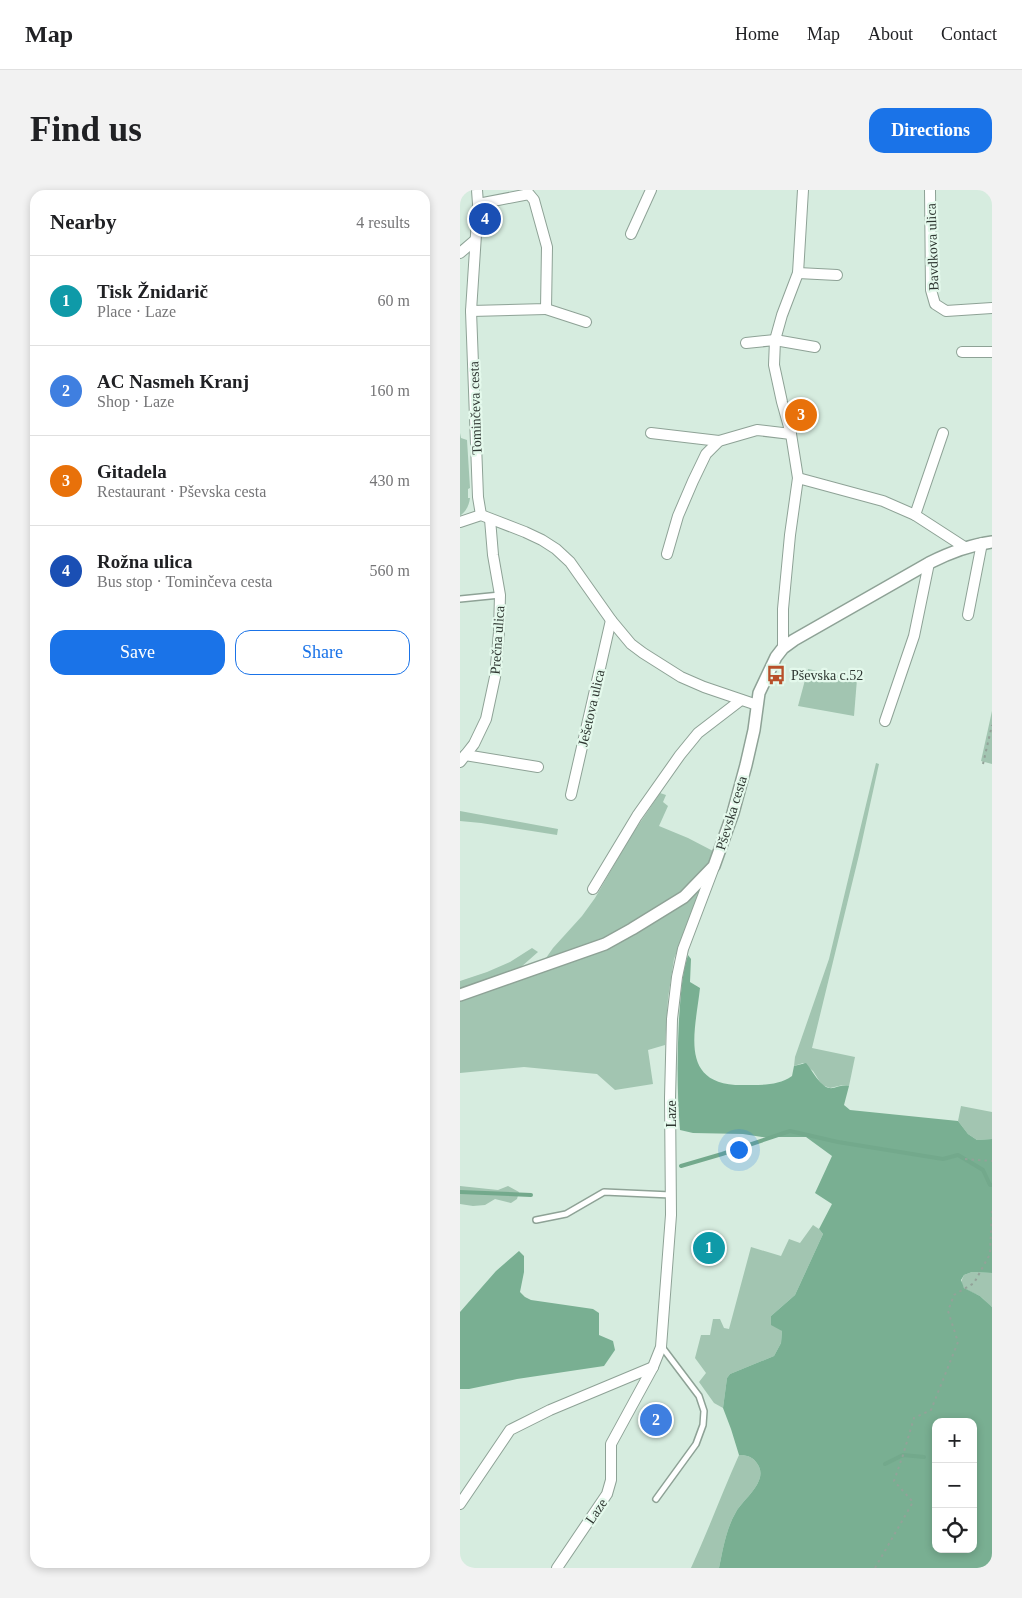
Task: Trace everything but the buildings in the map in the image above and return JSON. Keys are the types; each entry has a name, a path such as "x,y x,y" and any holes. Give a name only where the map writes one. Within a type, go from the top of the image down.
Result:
{"street":[{"name":"Tominčeva cesta","path":"477,190 478,204 470,311 478,497 486,517"},
{"path":"631,234 651,190"},
{"path":"783,648 783,609 798,478 791,434 774,365 775,340 798,273 803,190"},
{"name":"Bavdkova ulica","path":"930,190 931,290 935,304 946,311 992,308"},
{"path":"478,204 528,192 534,200 547,248 546,309"},
{"path":"460,253 474,241"},
{"path":"798,273 837,275"},
{"path":"470,311 546,309 586,322"},
{"path":"746,343 775,340 815,347"},
{"path":"962,352 992,352"},
{"path":"651,432 720,441 757,430 791,434"},
{"path":"915,515 943,433"},
{"path":"667,554 678,516 693,481 706,454 720,441"},
{"path":"798,478 883,501 915,515 966,548"},
{"path":"460,522 486,517 525,532 556,549 570,562 596,602 631,644 681,677 757,705"},
{"name":"Prečna ulica","path":"463,759 474,744 486,720 496,677 500,595 486,517"},
{"path":"783,648 929,563 966,548 987,543 968,615"},
{"path":"885,721 914,636 929,563"},
{"name":"Ješetova ulica","path":"571,795 610,620"},
{"name":"Pševska cesta","path":"460,996 606,944 684,897 714,866 733,813 746,765 759,693 773,662 783,648"},
{"path":"593,889 637,816 680,755 698,734 742,700"},
{"name":"Prečna ulica","path":"463,759 538,767"},
{"name":"Laze","path":"558,1568 607,1494 611,1480 611,1444 653,1367 661,1347 671,1215 670,1098 672,1029 677,977 683,949 714,866"},
{"path":"460,1504 510,1430 550,1410 653,1367"}],"lane":[{"path":"460,599 500,595"},
{"path":"536,1220 566,1214 604,1192 671,1196"},
{"path":"656,1499 696,1444 703,1425 704,1411 699,1396 661,1347"}],"path":[{"path":"983,764 992,725"},
{"path":"966,1159 992,1161"},
{"path":"875,1568 913,1502 894,1481 914,1418 931,1410 958,1342 948,1311 954,1295 974,1283 990,1254 992,1210"}],"green space":[{"path":"460,433 461,438 467,440 470,488 468,489 468,498 470,498 467,508 460,516"},
{"path":"808,669 857,679 854,716 798,706"},
{"path":"992,711 992,764 981,761"},
{"path":"876,763 879,764 859,855 812,1048 855,1057 849,1086 843,1085 830,1088 822,1085 813,1071 803,1063 794,1066 795,1057 829,959"},
{"path":"660,793 666,795 663,802 668,806 659,826 713,851 706,876 674,959 668,998 665,1045 648,1050 653,1084 615,1090 597,1074 524,1067 460,1073 460,1001 514,981 539,968 553,948 582,916 595,898 629,839"},
{"path":"460,811 558,829 557,835 460,821"},
{"path":"532,948 538,952 510,974 460,991 460,981 510,962"},
{"path":"688,955 691,959 690,982 700,988 695,1022 695,1054 700,1067 709,1077 723,1083 744,1085 769,1084 787,1079 792,1076 794,1066 806,1063 819,1081 826,1087 849,1086 844,1105 850,1110 958,1121 968,1134 977,1140 992,1139 992,1273 972,1272 964,1275 961,1280 964,1288 980,1296 992,1307 992,1568 719,1568 730,1525 736,1512 755,1488 760,1475 760,1469 752,1458 739,1455 723,1408 727,1378 730,1374 774,1356 781,1343 782,1331 771,1325 771,1316 795,1295 823,1234 819,1229 832,1204 815,1193 832,1156 806,1137 762,1137 743,1134 693,1133 680,1130 678,1033 682,987"},
{"path":"961,1106 992,1112 992,1139 977,1140 968,1134 958,1121"},
{"path":"460,1186 498,1190 508,1186 519,1192 517,1199 511,1203 495,1199 485,1205 473,1206 460,1204"},
{"path":"813,1225 823,1234 795,1295 771,1316 782,1331 781,1343 774,1356 730,1374 727,1378 723,1408 714,1403 699,1382 706,1373 695,1358 701,1335 710,1335 713,1319 720,1319 724,1328 729,1329 751,1247 781,1256 789,1239 800,1243"},
{"path":"519,1251 524,1256 524,1272 520,1292 531,1300 593,1309 599,1313 599,1335 613,1341 615,1350 604,1366 460,1389 460,1312 496,1271"},
{"path":"972,1272 992,1273 992,1307 980,1296 963,1286 962,1280 964,1275"},
{"path":"739,1455 750,1457 756,1462 760,1469 758,1482 755,1489 736,1512 730,1525 719,1568 691,1568 703,1540"}],"waterway":[{"path":"681,1166 790,1131 838,1142 943,1159 958,1155 983,1170 990,1185 992,1185"},
{"path":"460,1192 531,1195"},
{"path":"885,1464 903,1455 924,1457"}],"place":[{"name":"Rožna ulica","path":"485,219"},
{"name":"Gitadela","path":"801,415"},
{"name":"Pševska c.52","path":"776,675"},
{"name":"Tisk Žnidarič","path":"709,1248"},
{"name":"AC Nasmeh Kranj","path":"656,1420"}]}
